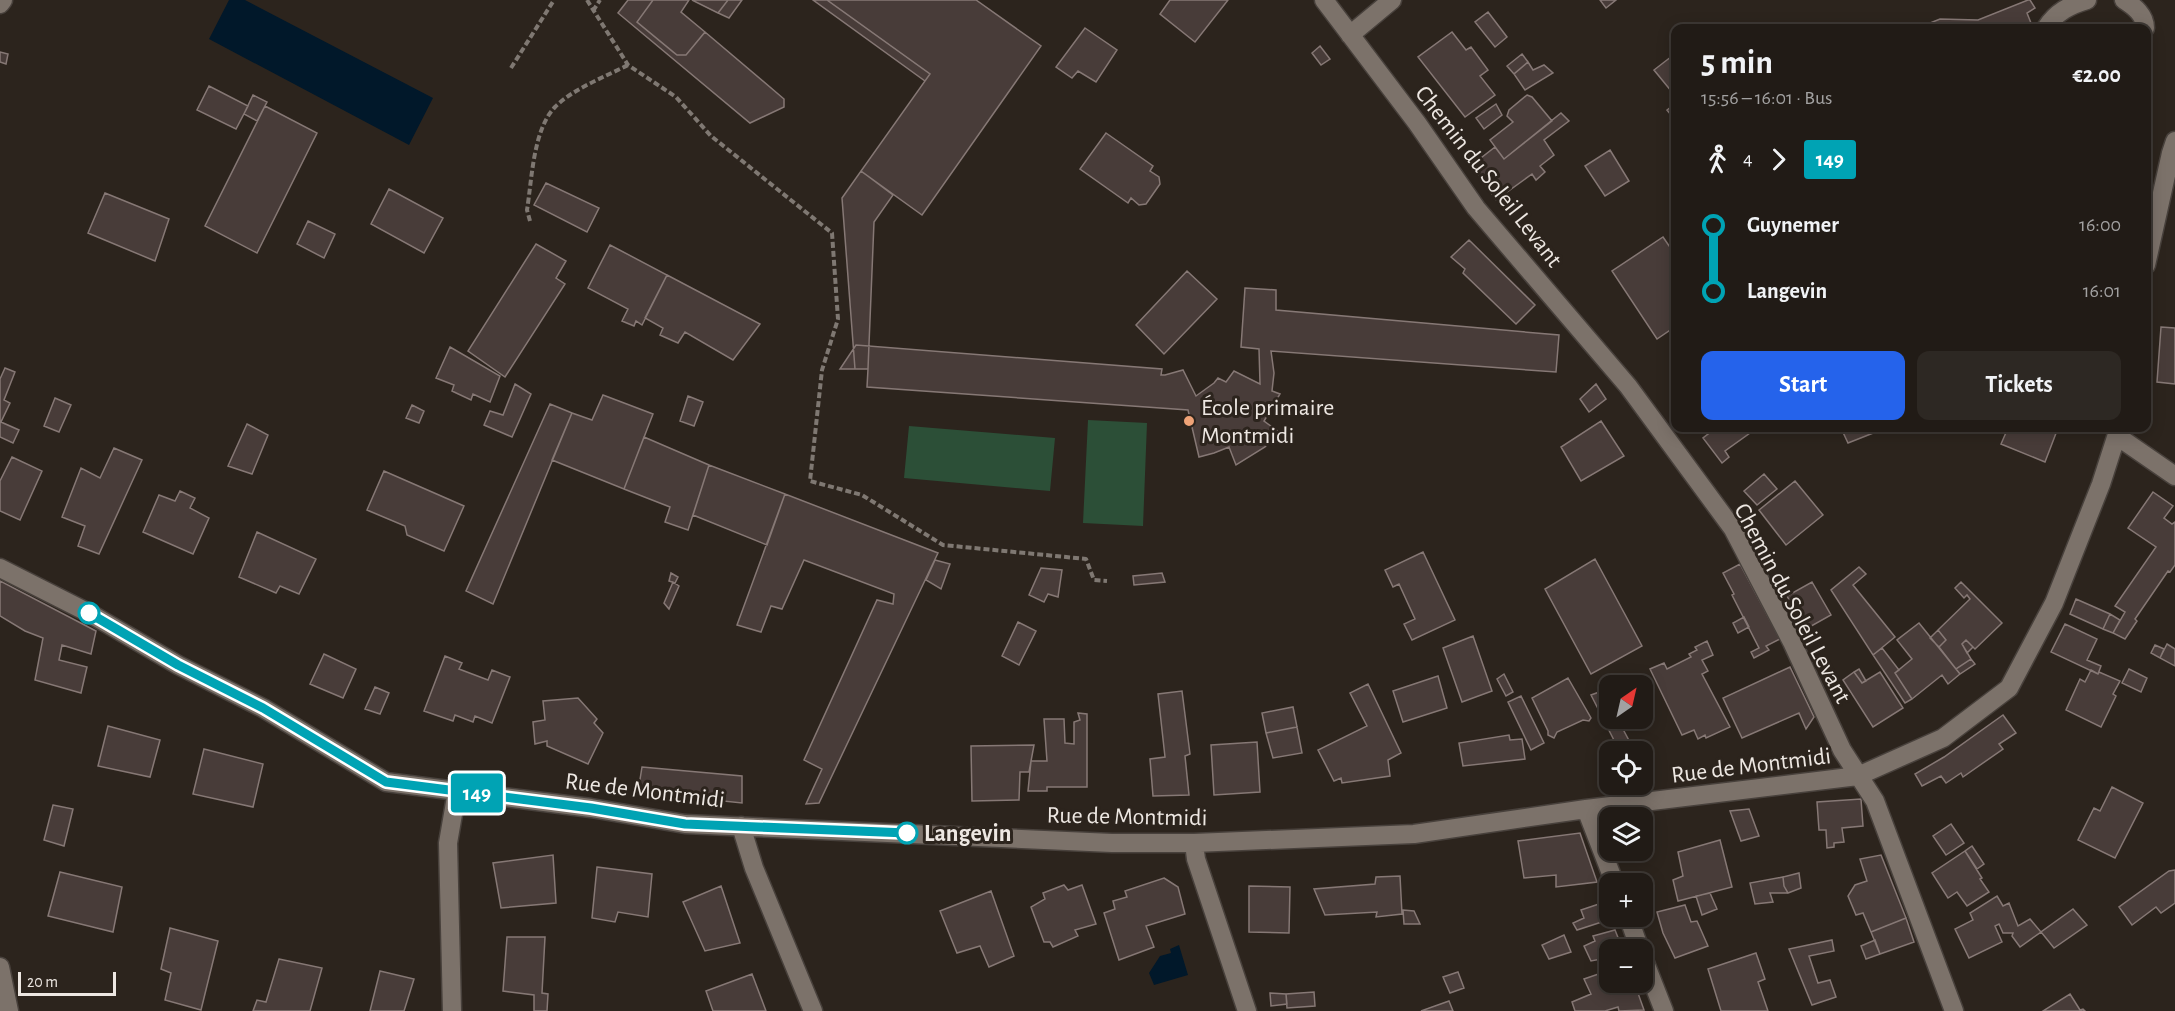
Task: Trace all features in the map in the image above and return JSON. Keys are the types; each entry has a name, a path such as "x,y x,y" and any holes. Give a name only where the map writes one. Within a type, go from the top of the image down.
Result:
{"street":[{"path":"0,4 3,0"},
{"name":"Chemin du Soleil Levant","path":"1324,0 1417,123 1476,208 1628,386 1732,529 1792,642 1842,750 1875,801 1954,1011"},
{"path":"1350,35 1392,0"},
{"path":"2049,24 2070,5 2087,0"},
{"path":"2124,0 2137,8 2146,24"},
{"path":"2151,239 2175,141"},
{"path":"2118,432 2175,476"},
{"name":"Rue de Montmidi","path":"0,568 89,613 178,665 263,708 386,782 591,808 685,824 1112,843 1194,843 1414,834 1586,809 1858,776 1943,738 2009,688 2054,603 2118,432"},
{"path":"452,1011 448,843 457,790"},
{"path":"1586,809 1611,873"},
{"path":"741,826 754,868 813,1011"},
{"path":"1194,843 1196,859 1247,1011"},
{"path":"0,968 9,1011"},
{"path":"1653,983 1664,1011"}],"path":[{"path":"511,68 554,0"},
{"path":"587,0 628,65 676,97 711,136 832,233 838,319 822,370 810,482 862,495 943,545 1086,559 1094,580 1107,581"},
{"path":"593,11 600,0"},
{"path":"530,221 527,210 539,137 546,120 556,106 573,94 628,65"}],"green space":[{"path":"1088,420 1147,423 1143,526 1083,523"},
{"path":"909,426 1055,438 1050,491 904,478"}],"water":[{"path":"229,0 245,0 433,98 409,145 209,39"},
{"path":"1179,945 1188,975 1154,985 1149,973 1160,956 1171,953 1170,949"}],"building":[{"path":"628,0 653,0 637,22 677,55 686,55 705,32 784,99 784,107 750,123 618,13"},
{"path":"653,0 689,0 681,12 705,32 686,55 677,55 637,22"},
{"path":"692,0 728,0 718,13"},
{"path":"728,0 742,0 729,18 718,13"},
{"path":"813,0 827,0 930,74 925,81"},
{"path":"827,0 976,0 1041,46 922,215 861,171 930,74"},
{"path":"1170,0 1228,0 1195,42 1160,14"},
{"path":"1600,0 1616,0 1606,8"},
{"path":"2028,0 2035,8 2027,13 2031,24 1928,24 1940,19 1978,20"},
{"path":"1488,12 1507,37 1495,47 1475,22"},
{"path":"1085,28 1117,50 1096,82 1078,71 1072,78 1056,67"},
{"path":"1452,32 1466,50 1471,47 1488,70 1480,76 1495,95 1465,117 1418,57"},
{"path":"1320,46 1330,59 1321,65 1312,53"},
{"path":"0,52 8,54 6,64 0,62"},
{"path":"1522,54 1528,62 1514,74 1507,66"},
{"path":"1671,57 1671,91 1654,70"},
{"path":"1528,62 1533,70 1544,65 1553,73 1525,90 1514,74"},
{"path":"209,86 248,106 236,129 197,110"},
{"path":"253,95 267,102 257,121 244,114"},
{"path":"1527,95 1532,97 1552,121 1504,159 1490,140 1513,122 1507,116 1509,110"},
{"path":"1496,104 1502,115 1484,129 1476,118"},
{"path":"265,106 317,133 257,253 205,226"},
{"path":"1561,113 1569,121 1544,140 1554,155 1540,166 1545,172 1536,180 1532,174 1496,200 1472,165 1495,147 1504,159"},
{"path":"1106,133 1153,166 1150,171 1159,177 1160,184 1146,204 1139,205 1131,198 1128,203 1080,169"},
{"path":"1610,150 1629,181 1605,196 1585,166"},
{"path":"861,171 893,195 874,222 868,369 855,369 842,198"},
{"path":"546,183 599,208 587,232 534,205"},
{"path":"389,189 443,218 424,253 371,224"},
{"path":"105,193 169,219 155,261 88,233"},
{"path":"308,221 335,234 324,258 297,244"},
{"path":"1663,237 1671,249 1671,329 1657,339 1612,271"},
{"path":"1469,240 1535,305 1516,324 1463,273 1465,269 1451,257"},
{"path":"536,244 566,261 556,278 565,284 505,377 468,351"},
{"path":"610,245 667,275 642,325 636,321 634,326 622,321 628,309 588,288"},
{"path":"1187,271 1217,299 1164,354 1136,325"},
{"path":"667,275 760,324 733,360 685,332 678,343 660,335 663,328 645,318"},
{"path":"1245,288 1276,290 1276,310 1559,335 1556,372 1271,351 1274,373 1272,391 1280,394 1264,421 1279,432 1265,447 1236,465 1229,447 1199,457 1188,410 867,387 868,369 840,369 856,345 1162,369 1161,375 1183,370 1196,396 1218,378 1226,382 1234,371 1260,384 1259,349 1241,347"},
{"path":"2161,327 2175,328 2175,384 2157,382"},
{"path":"450,347 500,376 490,402 473,394 471,400 452,391 454,385 436,378"},
{"path":"5,368 15,372 4,400 10,403 1,422 19,430 13,443 0,437 0,379"},
{"path":"515,384 531,394 512,437 484,425 490,411 503,415"},
{"path":"1596,384 1606,399 1589,412 1580,399"},
{"path":"603,395 653,414 624,489 552,460 572,413 592,420"},
{"path":"688,396 703,402 694,426 680,421"},
{"path":"55,398 71,405 59,432 44,426"},
{"path":"550,404 572,413 493,604 466,591"},
{"path":"412,405 424,411 419,423 406,418"},
{"path":"1601,421 1624,456 1581,481 1561,447"},
{"path":"247,424 268,435 252,474 228,466"},
{"path":"1711,432 1751,432 1725,451 1729,457 1722,463 1703,438"},
{"path":"1843,432 1876,432 1848,443"},
{"path":"2006,432 2056,432 2045,462 2001,444"},
{"path":"644,437 709,465 688,530 665,522 670,507 624,489"},
{"path":"114,448 142,460 99,554 78,546 85,526 62,517 81,468 100,478"},
{"path":"12,457 42,471 20,520 0,511 0,481"},
{"path":"709,465 785,494 767,545 693,515"},
{"path":"384,471 464,506 444,551 407,535 405,526 367,510"},
{"path":"1764,474 1777,489 1757,505 1744,491"},
{"path":"1795,481 1823,515 1786,545 1759,510"},
{"path":"180,491 195,498 190,508 209,518 193,554 143,532 159,495 175,501"},
{"path":"2153,492 2173,506 2164,518 2172,524 2175,522 2175,565 2170,572 2168,571 2135,619 2137,621 2125,639 2113,633 2125,612 2115,606 2156,547 2128,528"},
{"path":"785,494 938,553 819,803 806,804 822,769 804,760 877,600 893,604 894,594 804,560 782,609 771,606 761,632 737,625"},
{"path":"257,532 316,559 299,594 280,586 276,593 239,577"},
{"path":"1423,552 1455,620 1412,640 1404,624 1415,619 1399,584 1393,587 1385,570"},
{"path":"1595,559 1642,646 1591,674 1545,589"},
{"path":"935,560 950,564 941,589 926,580"},
{"path":"1740,564 1780,639 1766,646 1769,650 1754,658 1751,652 1759,648 1723,573"},
{"path":"1859,567 1866,574 1853,585 1895,637 1873,655 1831,590"},
{"path":"1041,568 1062,570 1058,597 1048,594 1044,602 1029,595"},
{"path":"671,573 678,577 675,583 669,581"},
{"path":"1162,573 1165,582 1134,585 1133,576"},
{"path":"0,581 96,631 91,654 62,645 59,660 87,667 81,693 35,680 43,638 25,631 0,616"},
{"path":"673,582 679,586 669,609 664,603"},
{"path":"1812,582 1831,615 1806,629 1787,596"},
{"path":"1961,582 2002,623 1975,649 1966,640 1962,644 1971,659 1956,669 1939,647 1946,640 1938,630 1970,599 1967,595 1964,598 1955,588"},
{"path":"2076,599 2110,614 2103,629 2070,614"},
{"path":"2110,614 2120,620 2113,633 2103,629"},
{"path":"1744,617 1749,627 1738,633 1733,623"},
{"path":"1018,622 1036,631 1019,665 1002,656"},
{"path":"1919,623 1960,674 1948,684 1942,675 1912,699 1895,673 1912,659 1897,640"},
{"path":"2065,624 2097,639 2087,660 2101,666 2098,674 2051,652"},
{"path":"1938,630 1946,640 1939,647 1930,638"},
{"path":"1473,636 1492,691 1462,702 1443,648"},
{"path":"1966,640 1973,647 1967,653 1962,644"},
{"path":"1707,641 1713,655 1702,660 1708,671 1702,674 1730,727 1706,738 1705,735 1698,739 1694,730 1682,735 1650,669 1664,663 1667,669 1691,657 1689,654 1697,650 1695,647"},
{"path":"2167,644 2175,649 2175,666 2160,658"},
{"path":"2155,645 2164,649 2160,658 2151,653"},
{"path":"1882,648 1899,670 1895,673 1912,699 1905,703 1873,655"},
{"path":"324,654 356,669 343,698 310,684"},
{"path":"445,656 462,663 459,669 488,680 492,670 510,677 492,723 475,716 473,722 455,715 453,721 424,711"},
{"path":"1971,659 1975,664 1960,674 1956,669"},
{"path":"1790,667 1814,717 1806,729 1799,713 1742,738 1723,698"},
{"path":"1859,669 1866,681 1862,683 1854,672"},
{"path":"2129,669 2147,678 2141,692 2122,683"},
{"path":"2091,670 2120,681 2113,694 2116,696 2101,727 2066,710 2080,679 2085,682"},
{"path":"1854,672 1862,683 1880,672 1903,708 1873,727 1843,680"},
{"path":"1504,674 1513,692 1506,696 1497,679"},
{"path":"1438,676 1447,708 1403,722 1393,691"},
{"path":"1568,678 1591,718 1589,721 1583,720 1557,732 1554,738 1548,735 1532,698"},
{"path":"1368,684 1401,753 1388,760 1390,776 1342,783 1341,778 1334,781 1318,750 1367,726 1350,693"},
{"path":"375,687 389,693 380,714 365,709"},
{"path":"1182,691 1190,754 1185,756 1189,795 1153,796 1150,759 1165,757 1158,694"},
{"path":"1599,692 1599,711 1591,695"},
{"path":"1521,696 1544,743 1531,750 1508,702"},
{"path":"578,698 597,719 594,723 603,733 588,764 547,746 547,741 535,744 533,722 545,720 543,701"},
{"path":"1293,707 1297,727 1266,733 1262,713"},
{"path":"1078,713 1087,714 1087,787 1047,787 1047,791 1028,791 1031,761 1047,761 1044,719 1064,719 1065,743 1074,744 1074,722 1080,720"},
{"path":"2003,715 2016,733 1999,744 2003,749 1963,777 1961,773 1946,783 1941,776 1922,786 1915,774 1944,757"},
{"path":"108,726 160,740 150,777 98,766"},
{"path":"1297,727 1302,753 1273,758 1266,733"},
{"path":"1608,729 1623,729 1629,741 1614,741"},
{"path":"1509,735 1510,740 1522,739 1525,759 1463,766 1459,743"},
{"path":"1257,742 1260,792 1214,795 1211,745"},
{"path":"1034,745 1029,772 1020,772 1019,800 972,801 971,746"},
{"path":"204,749 263,764 253,807 193,794"},
{"path":"642,767 742,776 742,803 638,792"},
{"path":"2112,787 2143,803 2115,858 2078,840 2094,808 2100,811"},
{"path":"1861,799 1863,826 1842,828 1844,842 1834,843 1834,847 1827,848 1826,830 1819,830 1817,802"},
{"path":"53,805 73,809 64,846 44,840"},
{"path":"1749,809 1759,836 1741,841 1730,811"},
{"path":"1951,824 1964,843 1946,855 1933,836"},
{"path":"1580,833 1597,882 1556,887 1556,875 1524,878 1518,841"},
{"path":"1720,840 1732,887 1678,901 1673,880 1683,876 1678,852"},
{"path":"1972,846 1984,864 1977,869 1965,851"},
{"path":"1965,851 1989,892 1967,906 1957,892 1948,898 1932,873"},
{"path":"553,855 556,903 501,908 493,863"},
{"path":"1881,855 1906,918 1871,932 1863,913 1856,915 1848,896 1855,885 1867,881 1860,859"},
{"path":"597,867 652,874 648,917 618,912 615,922 592,918"},
{"path":"2175,870 2175,903 2161,913 2156,907 2132,925 2119,907 2169,871"},
{"path":"60,872 122,887 113,932 48,916"},
{"path":"1799,873 1801,888 1788,893 1783,877"},
{"path":"1400,876 1402,914 1376,917 1377,912 1325,915 1314,889 1375,884 1376,877"},
{"path":"1783,877 1788,893 1770,893 1773,902 1755,904 1750,883"},
{"path":"1164,878 1178,887 1185,914 1146,926 1154,947 1119,960 1104,913 1115,909 1113,901 1127,897 1125,891"},
{"path":"1064,885 1068,890 1082,885 1096,924 1075,930 1078,936 1053,947 1050,942 1044,942 1031,907 1045,899 1043,893"},
{"path":"721,886 740,943 705,951 683,902"},
{"path":"1249,886 1290,887 1289,933 1249,932"},
{"path":"991,891 1014,956 989,967 980,946 957,953 940,911"},
{"path":"1710,893 1717,909 1702,915 1696,896"},
{"path":"1997,896 2003,906 2009,903 2018,926 2030,919 2041,932 2020,947 2012,936 2013,933 2003,933 1999,924 1995,926 2002,942 1969,958 1955,929 1973,920 1970,913"},
{"path":"1599,904 1599,923 1577,930 1573,923 1584,918 1581,910"},
{"path":"1685,905 1691,922 1697,921 1708,946 1675,958 1663,933 1657,912"},
{"path":"2073,909 2087,925 2054,948 2041,932"},
{"path":"1403,910 1414,911 1420,924 1404,924"},
{"path":"1906,918 1914,942 1880,954 1871,932"},
{"path":"170,928 218,941 201,1010 165,1000 171,973 161,969"},
{"path":"1615,930 1619,939 1599,939 1599,959 1591,961 1584,946 1595,941 1593,936"},
{"path":"1564,935 1571,952 1549,959 1542,945"},
{"path":"507,937 545,937 542,993 548,994 547,1011 534,1011 534,995 503,991"},
{"path":"1832,940 1834,951 1809,956 1818,983 1830,980 1836,997 1812,1005 1789,949"},
{"path":"1875,940 1880,954 1866,959 1861,946"},
{"path":"1756,953 1765,979 1758,982 1768,1011 1721,1011 1708,969"},
{"path":"279,959 322,968 310,1011 253,1011 257,1000 266,1002"},
{"path":"380,971 414,979 404,1011 370,1011"},
{"path":"1458,972 1464,988 1450,993 1443,977"},
{"path":"752,974 766,1011 713,1011 706,991"},
{"path":"1599,974 1599,993 1638,993 1644,1010 1619,1011 1618,1007 1605,1011 1575,1011 1572,1002 1591,994 1584,979"},
{"path":"1314,992 1315,1006 1287,1008 1286,994"},
{"path":"1270,993 1286,994 1287,1004 1271,1006"},
{"path":"2070,994 2080,1010 2085,1011 2043,1011"},
{"path":"1449,1001 1453,1011 1421,1011"}],"bus line":[{"name":"149","path":"89,613 178,665 263,708 386,782 591,808 685,824 907,833"}],"place":[{"name":"École primaire Montmidi","path":"1189,421"},
{"name":"Langevin","path":"907,833"}]}
